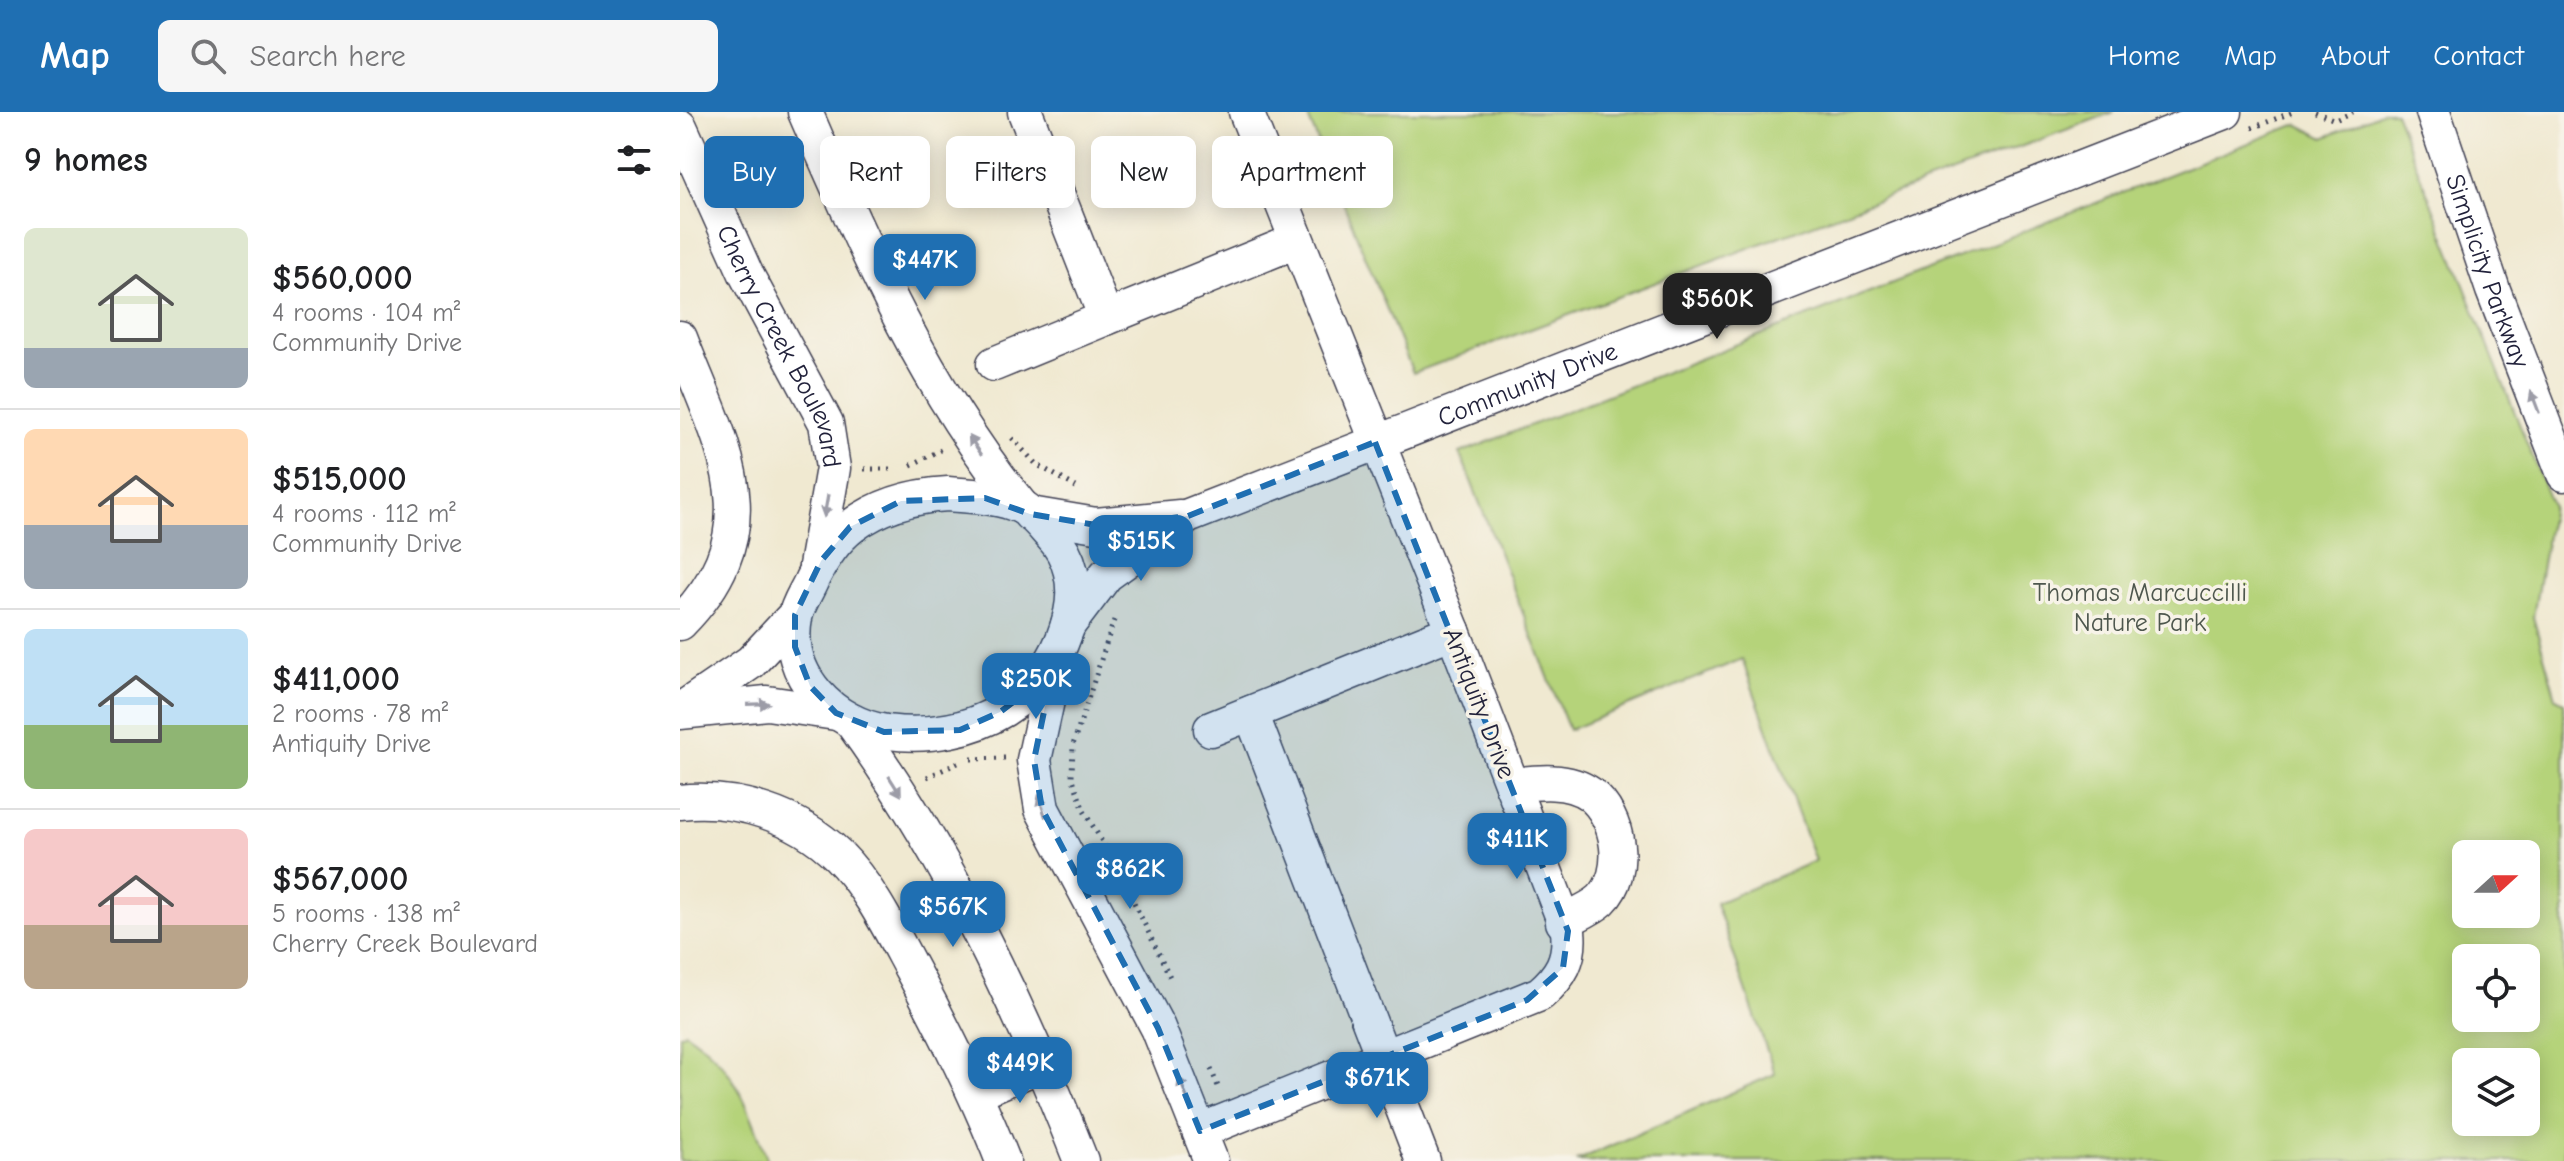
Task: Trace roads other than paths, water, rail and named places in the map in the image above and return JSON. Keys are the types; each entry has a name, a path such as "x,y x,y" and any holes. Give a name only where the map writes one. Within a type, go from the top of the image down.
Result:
{"street":[{"path":"805,112 841,195 908,330 967,433 1026,510"},
{"path":"1025,112 1106,318"},
{"name":"Antiquity Drive","path":"1206,1146 1382,1058 1540,994 1557,978 1566,961 1569,941 1453,631 1375,442 1246,112"},
{"name":"Community Drive","path":"1068,625 1106,575 1188,516 2225,112"},
{"name":"Simplicity Parkway","path":"2433,112 2493,290 2564,474"},
{"name":"Cherry Creek Boulevard","path":"680,127 689,174 826,423 833,468 814,575"},
{"path":"994,364 1296,241"},
{"path":"680,338 723,449 734,494 734,532 724,562 707,592 680,623"},
{"name":"Community Drive","path":"680,711 751,662 795,615 821,561 850,527 901,501 948,494 985,498 1096,525 1188,516"},
{"name":"Community Drive","path":"680,711 767,703 844,717 884,732 905,734 960,730 1000,712 1031,689 1056,660 1073,601 1072,570 1057,541 1026,510"},
{"name":"Community Drive","path":"795,615 794,634 800,665 810,686 844,717"},
{"path":"1211,729 1453,631"},
{"path":"1056,660 1034,760 1042,809 1158,1028 1206,1146"},
{"path":"1251,713 1423,1161"},
{"path":"844,717 944,869 1042,1064 1081,1161"},
{"path":"1512,785 1542,781 1589,793 1602,807 1611,829 1618,848 1618,867 1611,885 1600,901 1563,922"},
{"path":"680,802 736,805 768,812 803,827 837,854 864,888 904,954 975,1093 1003,1161"},
{"path":"975,1093 1042,1064"}],"park label":[{"name":"Thomas Marcuccilli Nature Park","path":"2140,607"}]}
